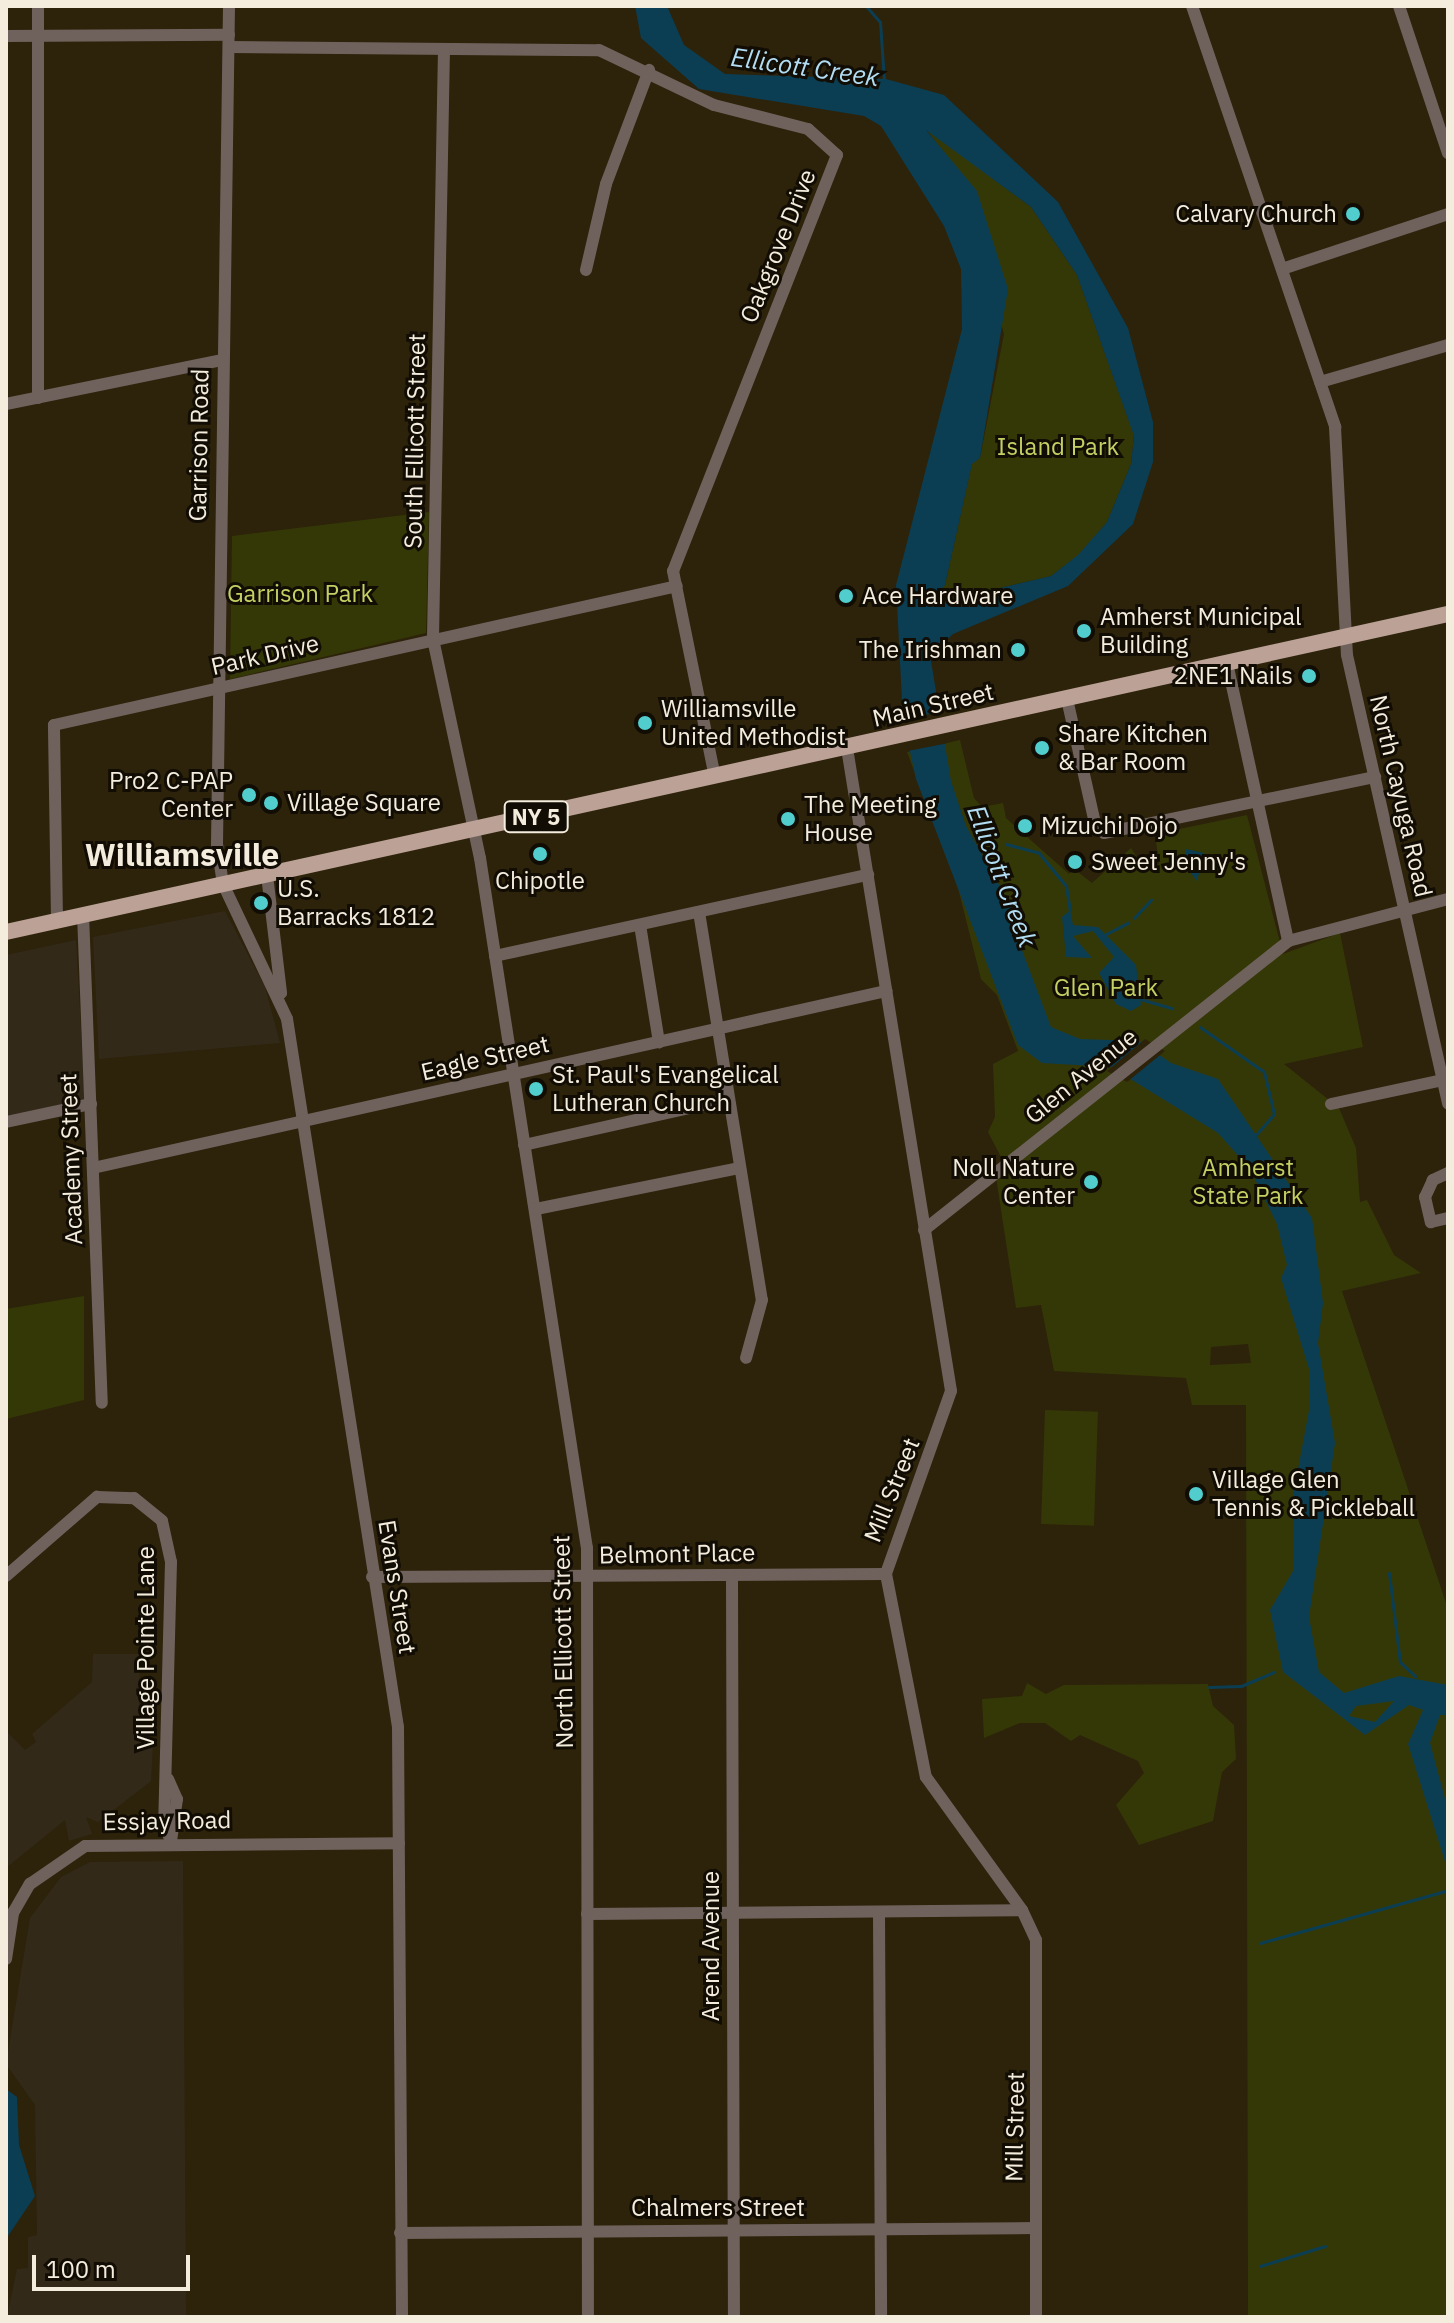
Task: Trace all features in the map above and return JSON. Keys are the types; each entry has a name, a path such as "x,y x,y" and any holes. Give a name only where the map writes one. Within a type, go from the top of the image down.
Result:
{"main road":[{"name":"Main Street","path":"6,932 906,736 1448,614"}],"street":[{"path":"38,6 38,398"},
{"name":"Garrison Road","path":"223,884 215,807 229,6"},
{"name":"North Cayuga Road","path":"1192,6 1335,427 1345,638 1448,1104"},
{"path":"1399,6 1448,153"},
{"name":"Oakgrove Drive","path":"6,36 444,49 599,50 649,70 725,109 808,129 837,155 673,571 715,777"},
{"name":"South Ellicott Street","path":"444,49 433,639 475,830"},
{"path":"586,270 606,184 649,70"},
{"path":"1282,269 1448,214"},
{"path":"1320,382 1448,345"},
{"path":"6,404 223,360"},
{"name":"Park Drive","path":"57,920 54,725 677,586"},
{"path":"1227,663 1288,941"},
{"path":"1067,699 1095,823 1107,834 1375,777"},
{"name":"Mill Street","path":"847,748 951,1391 886,1574 926,1777 1022,1910 1036,1940 1036,2317"},
{"name":"North Ellicott Street","path":"475,830 536,1209 587,1577 588,2317"},
{"path":"267,875 281,996"},
{"path":"495,956 868,875"},
{"name":"Evans Street","path":"223,884 281,996 398,1727 402,2317"},
{"name":"Glen Avenue","path":"924,1230 1288,941 1448,899"},
{"path":"699,912 762,1300 746,1358"},
{"name":"Academy Street","path":"83,914 102,1403"},
{"path":"640,925 659,1042"},
{"name":"Eagle Street","path":"93,1168 886,991"},
{"path":"1331,1104 1443,1080"},
{"path":"524,1145 729,1099"},
{"path":"6,1122 91,1104"},
{"path":"536,1209 740,1168"},
{"path":"1448,1173 1433,1180 1425,1197 1431,1222 1448,1218"},
{"name":"Village Pointe Lane","path":"6,1576 97,1497 122,1494 155,1511 171,1562 168,1779 164,1825 171,1841"},
{"name":"Belmont Place","path":"372,1577 886,1574"},
{"name":"Arend Avenue","path":"732,1575 734,2317"},
{"name":"Essjay Road","path":"6,1959 13,1913 49,1864 94,1843 399,1843"},
{"path":"587,1914 1022,1910"},
{"path":"879,1913 881,2317"},
{"name":"Chalmers Street","path":"400,2233 1035,2228"}],"shaded area":[{"path":"225,911 265,987 280,1043 99,1059 93,937"},
{"path":"76,940 85,1101 6,1118 6,955"},
{"path":"93,1654 140,1654 139,1718 145,1744 153,1744 151,1781 98,1822 86,1817 92,1834 69,1841 65,1820 6,1868 6,1731 25,1750 36,1742 32,1734 92,1682"},
{"path":"183,1861 186,2317 7,2317 17,2269 28,2268 28,2237 37,2235 35,2105 6,2064 30,1918 61,1877 90,1862"}],"green space":[{"name":"Island Park","path":"926,129 1031,207 1077,275 1134,435 1131,464 1107,522 1079,555 1051,576 945,601 936,593 945,585 972,463 980,458 1004,334 950,161"},
{"name":"Garrison Park","path":"429,512 426,633 230,679 232,536"},
{"name":"Amherst State Park","path":"960,740 974,798 982,807 1003,803 1006,818 1069,874 1074,869 1092,883 1131,848 1145,869 1159,864 1155,834 1247,815 1283,954 1340,933 1363,1047 1284,1064 1339,1108 1356,1148 1360,1202 1367,1200 1394,1255 1421,1273 1342,1291 1448,1609 1448,2317 1248,2317 1246,1405 1192,1405 1186,1378 1054,1371 1041,1305 1016,1308 996,1177 1006,1167 988,1132 995,1117 993,1064 1018,1051 997,995 981,979 958,888 907,752","holes":["1248,1344 1251,1363 1210,1365 1211,1347"]},
{"path":"84,1296 84,1400 6,1419 6,1309"},
{"path":"1045,1410 1098,1412 1094,1526 1041,1524"},
{"path":"1027,1683 1046,1694 1064,1685 1208,1684 1213,1706 1234,1725 1236,1759 1222,1772 1213,1821 1139,1845 1116,1805 1144,1773 1138,1761 1080,1735 1071,1741 1045,1723 1020,1723 984,1738 982,1699 1022,1696"}],"water":[{"path":"635,6 667,6 684,45 725,74 886,79 944,95 1058,202 1128,328 1153,422 1153,462 1133,524 1068,586 953,634 930,655 951,781 966,826 1025,931 1020,945 1051,1027 1080,1039 1139,1041 1171,1063 1218,1079 1312,1218 1323,1303 1318,1343 1335,1443 1309,1617 1319,1672 1344,1693 1399,1676 1448,1685 1448,1715 1440,1715 1430,1743 1448,1810 1448,1871 1408,1744 1423,1710 1409,1705 1365,1735 1283,1672 1270,1610 1293,1571 1293,1496 1310,1405 1309,1369 1281,1278 1287,1265 1277,1224 1250,1169 1218,1133 1111,1067 1042,1063 1018,1045 916,779 903,720 896,585 962,329 961,269 944,226 881,126 864,116 699,89 641,38","holes":["926,130 1031,207 1077,275 1134,436 1131,464 1107,522 1078,555 1051,576 945,601 936,594 945,585 972,464 980,458 1008,289 977,191","1394,1701 1375,1722 1349,1716 1356,1706"]},
{"path":"1186,849 1204,853 1197,881 1186,867"},
{"path":"1070,910 1073,925 1098,927 1136,965 1141,1005 1131,1011 1116,1004 1099,973 1114,957 1093,931 1073,936 1092,958 1066,957 1062,917"},
{"path":"6,2089 17,2097 19,2145 35,2196 6,2239"}],"pier":[{"path":"940,712 946,743 909,751 903,719"},
{"path":"1145,1039 1165,1051 1127,1082 1107,1071"}],"waterway":[{"name":"Ellicott Creek","path":"866,6 880,22 884,80"},
{"name":"Ellicott Creek","path":"1006,844 1039,853 1066,886 1070,910"},
{"path":"1134,918 1151,900"},
{"path":"1106,934 1128,923"},
{"path":"1140,999 1172,1008"},
{"path":"1200,1027 1264,1072 1274,1114 1256,1135"},
{"path":"1389,1573 1400,1662 1415,1676"},
{"path":"1209,1687 1241,1686 1274,1672"},
{"path":"1260,1943 1448,1890"},
{"path":"1260,2266 1325,2246"}],"place":[{"name":"Calvary Church","path":"1353,214"},
{"name":"Ace Hardware","path":"846,596"},
{"name":"Amherst Municipal Building","path":"1084,631"},
{"name":"The Irishman","path":"1018,650"},
{"name":"2NE1 Nails","path":"1309,676"},
{"name":"Williamsville United Methodist","path":"645,723"},
{"name":"Share Kitchen & Bar Room","path":"1042,748"},
{"name":"Pro2 C-PAP Center","path":"249,795"},
{"name":"Village Square","path":"271,803"},
{"name":"The Meeting House","path":"788,819"},
{"name":"Mizuchi Dojo","path":"1025,826"},
{"name":"Chipotle","path":"540,854"},
{"name":"Sweet Jenny's","path":"1075,862"},
{"name":"U.S. Barracks 1812","path":"261,903"},
{"name":"St. Paul's Evangelical Lutheran Church","path":"536,1089"},
{"name":"Noll Nature Center","path":"1091,1182"},
{"name":"Village Glen Tennis & Pickleball","path":"1196,1494"}],"district":[{"name":"Williamsville","path":"182,854"}],"park label":[{"name":"Glen Park","path":"1106,988"}]}
